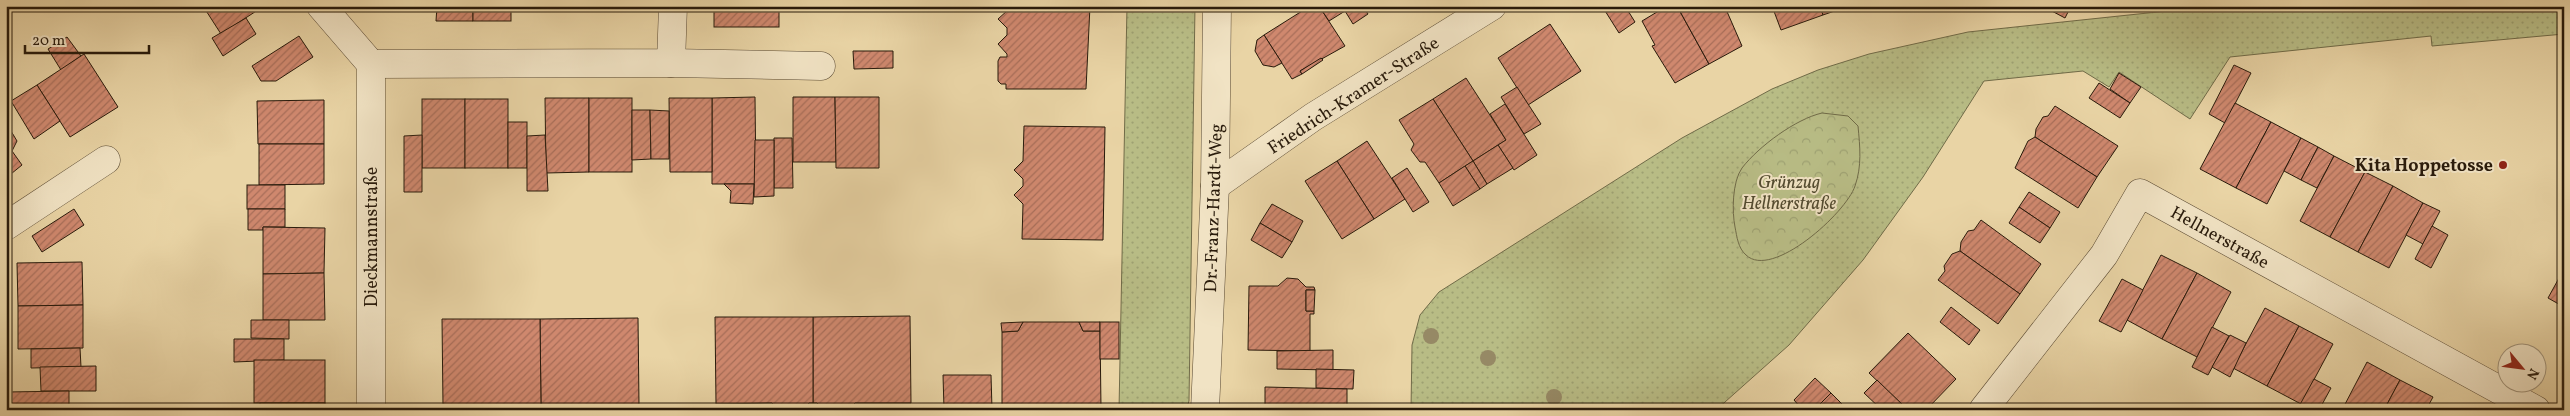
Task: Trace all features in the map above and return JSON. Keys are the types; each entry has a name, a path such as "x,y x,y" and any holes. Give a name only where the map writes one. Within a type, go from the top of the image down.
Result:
{"street":[{"path":"321,6 371,64 671,63 821,66"},
{"path":"671,63 673,6"},
{"name":"Dr.-Franz-Hardt-Weg","path":"1205,410 1215,186 1217,6"},
{"name":"Friedrich-Kramer-Straße","path":"1215,186 1313,117 1492,6"},
{"name":"Dieckmannstraße","path":"371,64 372,410"},
{"path":"6,226 106,160"},
{"name":"Hellnerstraße","path":"1983,410 2104,255 2140,193 2536,410"}],"green space":[{"path":"1127,6 1195,6 1189,401 1186,410 1119,410"},
{"path":"2214,6 2564,6 2564,34 2432,46 2431,36 2230,57 2190,119 2119,72 2109,87 2083,71 1984,81 1923,177 1863,260 1789,345 1716,410 1411,410 1412,345 1420,315 1439,292 1682,138 1772,89 1818,70 1869,54 1968,32"},
{"name":"Grünzug Hellnerstraße","path":"1822,113 1848,116 1858,126 1860,164 1855,186 1849,198 1823,226 1790,251 1773,259 1758,260 1746,255 1738,242 1733,205 1736,181 1742,168 1758,151 1779,134 1801,121"}],"building":[{"path":"203,6 264,6 221,34"},
{"path":"437,6 473,6 473,21 436,21"},
{"path":"473,6 511,6 511,21 473,21"},
{"path":"568,6 583,6 583,8 568,9"},
{"path":"583,6 636,6 636,9 583,8"},
{"path":"714,6 779,6 779,27 714,27"},
{"path":"1008,6 1090,6 1086,89 1006,89 1006,84 1001,84 998,81 998,61 1000,57 1007,57 1007,54 998,44 1007,35 1007,28 998,19 1008,10"},
{"path":"1310,6 1319,6 1345,46 1300,71 1302,74 1292,79 1264,35"},
{"path":"1319,6 1342,6 1345,11 1329,21"},
{"path":"1342,6 1363,6 1368,14 1353,24"},
{"path":"1602,6 1625,6 1635,22 1619,33"},
{"path":"1667,6 1677,6 1709,64 1675,83 1652,46 1655,45 1642,21"},
{"path":"1677,6 1725,7 1742,46 1709,64"},
{"path":"1772,6 1820,6 1823,15 1781,30"},
{"path":"1820,6 1849,6 1823,15"},
{"path":"2050,6 2071,6 2065,18 2048,9"},
{"path":"246,18 256,34 223,56 212,38"},
{"path":"1550,24 1581,71 1528,105 1498,58"},
{"path":"1264,35 1282,63 1274,67 1263,65 1255,51 1257,40"},
{"path":"299,36 313,57 276,81 261,81 252,66"},
{"path":"67,37 81,56 61,70 48,49"},
{"path":"853,51 893,51 893,68 854,69"},
{"path":"84,54 118,107 70,137 37,85"},
{"path":"1321,58 1323,60 1302,74 1300,71"},
{"path":"2234,65 2251,73 2225,123 2209,114"},
{"path":"2119,73 2141,87 2130,103 2110,89"},
{"path":"1466,78 1506,140 1473,161 1433,99"},
{"path":"2099,83 2130,103 2120,118 2089,98"},
{"path":"37,85 60,121 34,139 11,101"},
{"path":"1517,87 1541,124 1524,134 1501,97"},
{"path":"755,97 756,184 712,184 712,98"},
{"path":"793,97 835,97 836,162 793,162"},
{"path":"835,97 879,97 879,168 836,168"},
{"path":"545,98 589,98 589,172 546,173"},
{"path":"589,98 632,98 632,172 589,172"},
{"path":"669,98 712,98 712,172 670,172"},
{"path":"422,99 465,99 465,168 422,168"},
{"path":"465,99 508,99 508,168 465,168"},
{"path":"1433,99 1473,161 1439,183 1425,162 1420,162 1411,150 1414,144 1399,120"},
{"path":"324,100 324,144 258,144 257,101"},
{"path":"2235,103 2271,122 2236,188 2200,169"},
{"path":"1505,104 1537,155 1514,170 1498,145 1506,140 1490,114"},
{"path":"2055,106 2118,146 2097,177 2035,137 2036,129 2043,117 2048,116"},
{"path":"632,110 650,110 651,159 632,160"},
{"path":"650,110 669,111 669,159 651,159"},
{"path":"508,122 527,122 527,168 508,168"},
{"path":"2271,122 2301,138 2267,204 2236,188"},
{"path":"1024,126 1105,127 1103,240 1022,239 1023,204 1014,195 1023,186 1023,179 1014,170 1023,161"},
{"path":"6,130 11,131 17,141 12,151 22,165 6,178"},
{"path":"422,135 422,192 404,192 404,136"},
{"path":"545,135 548,191 527,191 527,136"},
{"path":"2035,137 2097,177 2078,208 2015,168 2028,141"},
{"path":"774,138 792,138 793,188 774,188"},
{"path":"2301,138 2318,147 2301,180 2284,171"},
{"path":"755,140 774,140 774,196 754,197"},
{"path":"1367,141 1405,199 1374,219 1337,161"},
{"path":"259,144 324,144 324,184 259,185"},
{"path":"1498,145 1513,168 1487,184 1473,161"},
{"path":"2318,147 2334,156 2317,188 2301,180"},
{"path":"2334,156 2365,172 2330,237 2300,221"},
{"path":"1337,161 1374,219 1342,239 1305,181"},
{"path":"1473,161 1487,184 1480,189 1465,166"},
{"path":"1465,166 1480,189 1453,206 1439,183"},
{"path":"1407,168 1429,202 1413,212 1392,178"},
{"path":"2365,172 2393,186 2358,252 2330,237"},
{"path":"724,184 754,184 753,204 730,203 731,191"},
{"path":"247,185 285,185 285,209 247,209"},
{"path":"2393,186 2423,203 2389,268 2358,252"},
{"path":"2029,192 2060,212 2050,228 2019,207"},
{"path":"2423,203 2440,211 2423,244 2406,235"},
{"path":"1272,204 1303,221 1292,242 1260,223"},
{"path":"2019,207 2050,228 2040,243 2009,223"},
{"path":"74,209 84,225 42,252 32,236"},
{"path":"248,209 285,209 285,227 263,227 263,230 248,230"},
{"path":"1981,220 2041,264 2020,294 1960,251 1961,242 1968,231 1974,230"},
{"path":"1260,223 1292,242 1282,258 1251,240"},
{"path":"2432,226 2448,235 2431,268 2415,259"},
{"path":"263,227 325,228 324,273 263,274"},
{"path":"1960,251 2020,294 1998,324 1938,280 1945,271 1944,266 1952,254"},
{"path":"2161,255 2197,273 2162,339 2127,320"},
{"path":"82,262 83,305 18,306 17,263"},
{"path":"2564,269 2564,307 2548,298"},
{"path":"324,273 325,320 263,320 263,274"},
{"path":"2197,273 2231,292 2197,357 2162,339"},
{"path":"1287,278 1298,279 1306,287 1314,287 1315,290 1306,290 1306,311 1314,311 1314,314 1310,314 1310,351 1248,350 1249,286 1278,286"},
{"path":"2122,279 2143,290 2121,332 2099,321"},
{"path":"1306,290 1315,290 1314,311 1306,311"},
{"path":"83,305 83,348 18,349 18,306"},
{"path":"1951,307 1980,330 1969,345 1940,322"},
{"path":"2265,308 2299,326 2267,386 2233,368"},
{"path":"910,316 911,403 855,403 848,410 824,410 817,403 813,403 813,317"},
{"path":"715,317 813,317 813,403 809,403 803,410 778,410 772,403 716,404"},
{"path":"638,318 639,405 583,405 578,410 550,410 545,405 541,406 540,319"},
{"path":"442,319 540,319 541,406 537,405 533,410 503,410 499,406 443,406"},
{"path":"251,320 289,320 289,339 251,338"},
{"path":"1023,322 1079,322 1083,331 1100,331 1101,408 1002,409 1002,332 1018,331"},
{"path":"1023,322 1018,331 1002,332 1001,323"},
{"path":"1079,322 1100,322 1100,331 1083,331"},
{"path":"1100,322 1119,322 1119,359 1100,359"},
{"path":"2299,326 2333,344 2301,404 2267,386"},
{"path":"2212,327 2229,336 2208,375 2192,367"},
{"path":"1908,333 1956,379 1926,410 1908,410 1869,373"},
{"path":"2230,335 2246,343 2230,377 2212,367"},
{"path":"234,339 284,339 284,360 234,362"},
{"path":"80,348 81,367 31,368 31,349"},
{"path":"1333,350 1333,370 1277,369 1277,351"},
{"path":"254,360 325,360 325,403 254,403"},
{"path":"2367,362 2400,380 2384,410 2342,410"},
{"path":"96,366 96,391 41,391 40,367"},
{"path":"1316,369 1354,370 1353,389 1316,388"},
{"path":"943,375 991,375 992,409 944,409"},
{"path":"1815,378 1831,393 1817,407 1821,410 1797,410 1800,407 1794,400"},
{"path":"2314,379 2331,388 2319,410 2297,410"},
{"path":"1877,380 1908,410 1882,410 1864,393"},
{"path":"2400,380 2433,397 2426,410 2384,410"},
{"path":"1265,387 1347,389 1347,410 1265,410"},
{"path":"69,391 69,410 6,410 6,392"},
{"path":"1831,393 1848,410 1821,410 1817,407"},
{"path":"260,403 325,403 325,410 260,410"}],"place":[{"name":"Kita Hoppetosse","path":"2503,165"}]}
